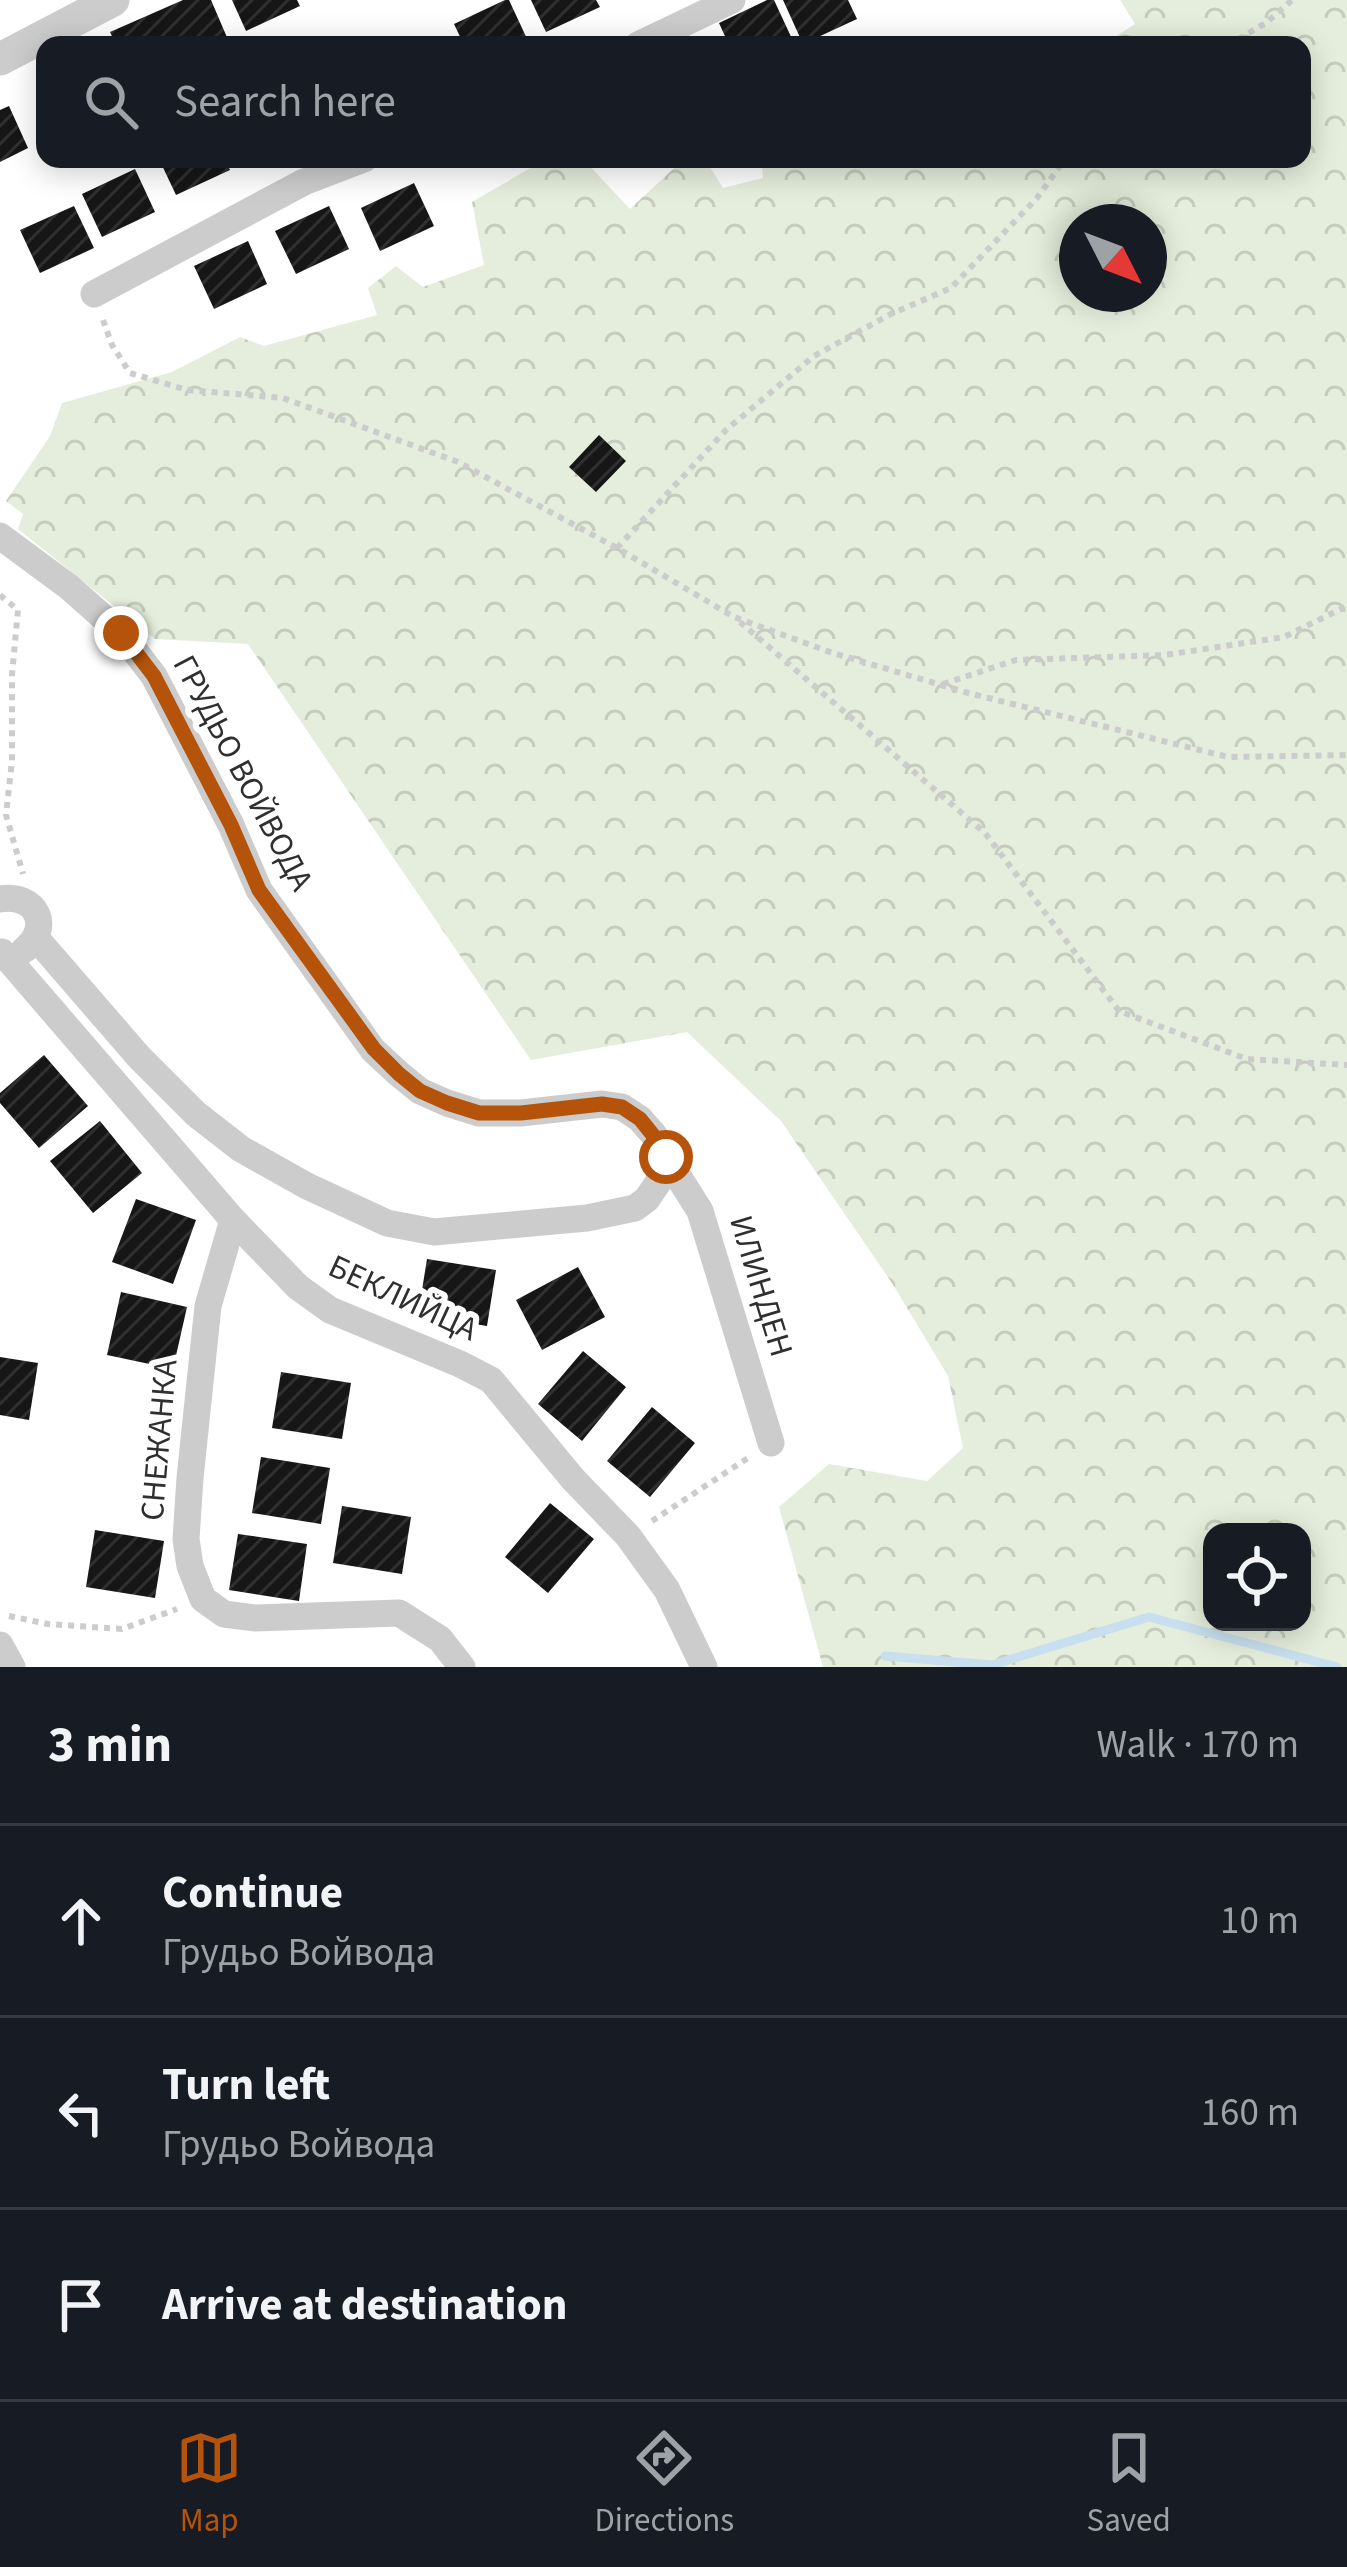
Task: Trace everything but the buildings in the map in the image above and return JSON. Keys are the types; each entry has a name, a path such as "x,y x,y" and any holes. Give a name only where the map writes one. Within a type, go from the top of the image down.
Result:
{"street":[{"path":"44,36 113,0"},
{"path":"657,36 732,0"},
{"path":"0,59 36,40"},
{"path":"94,294 304,182 341,168"},
{"name":"ГРУДЬО ВОЙВОДА","path":"0,536 121,633 154,676 259,890 374,1049 399,1074 420,1091 479,1113 602,1104 622,1107 640,1119 666,1157"},
{"path":"1,951 19,952 39,930 37,913 13,900"},
{"path":"36,938 139,1057 196,1114 241,1149 387,1223 434,1232 586,1218 635,1208 659,1181 666,1157"},
{"name":"БЕКЛИЙЦА","path":"1,951 233,1220 298,1287 330,1310 490,1380 628,1536 667,1590 704,1667"},
{"name":"ИЛИНДЕН","path":"666,1157 700,1211 771,1443"},
{"name":"СНЕЖАНКА","path":"203,1599 186,1539 190,1478 208,1306 233,1220"},
{"path":"203,1599 224,1614 256,1618 399,1613 440,1639 461,1667"},
{"path":"0,1645 12,1667"}],"path":[{"path":"1244,36 1292,0"},
{"path":"617,548 726,430 814,356 951,288 1037,198 1059,168"},
{"path":"94,294 112,345 130,374 187,390 283,398 458,462 734,617 985,833 1119,1011 1247,1059 1347,1065"},
{"path":"0,595 18,610 6,815 27,890 13,900"},
{"path":"941,685 1016,660 1165,655 1285,637 1347,606"},
{"path":"734,617 941,685 1228,757 1347,755"},
{"path":"628,1536 771,1443"},
{"path":"0,1614 48,1624 122,1629 203,1599"}],"green space":[{"path":"1120,0 1347,0 1347,1667 823,1667 779,1507 829,1464 927,1481 963,1448 948,1376 892,1283 781,1121 687,1032 531,1060 248,644 155,639 18,529 23,514 6,501 50,436 62,403 172,372 240,337 264,346 377,315 368,288 396,266 423,287 484,265 472,202 531,168 591,168 630,209 674,168 711,168 723,188 763,178 762,168 1311,168 1311,36 1116,36 1135,24"}],"waterway":[{"path":"885,1656 992,1665 1149,1617 1337,1667"}],"route":[{"path":"121,633 154,676 259,890 374,1049 399,1074 420,1091 479,1113 602,1104 622,1107 640,1119 666,1157"}]}
